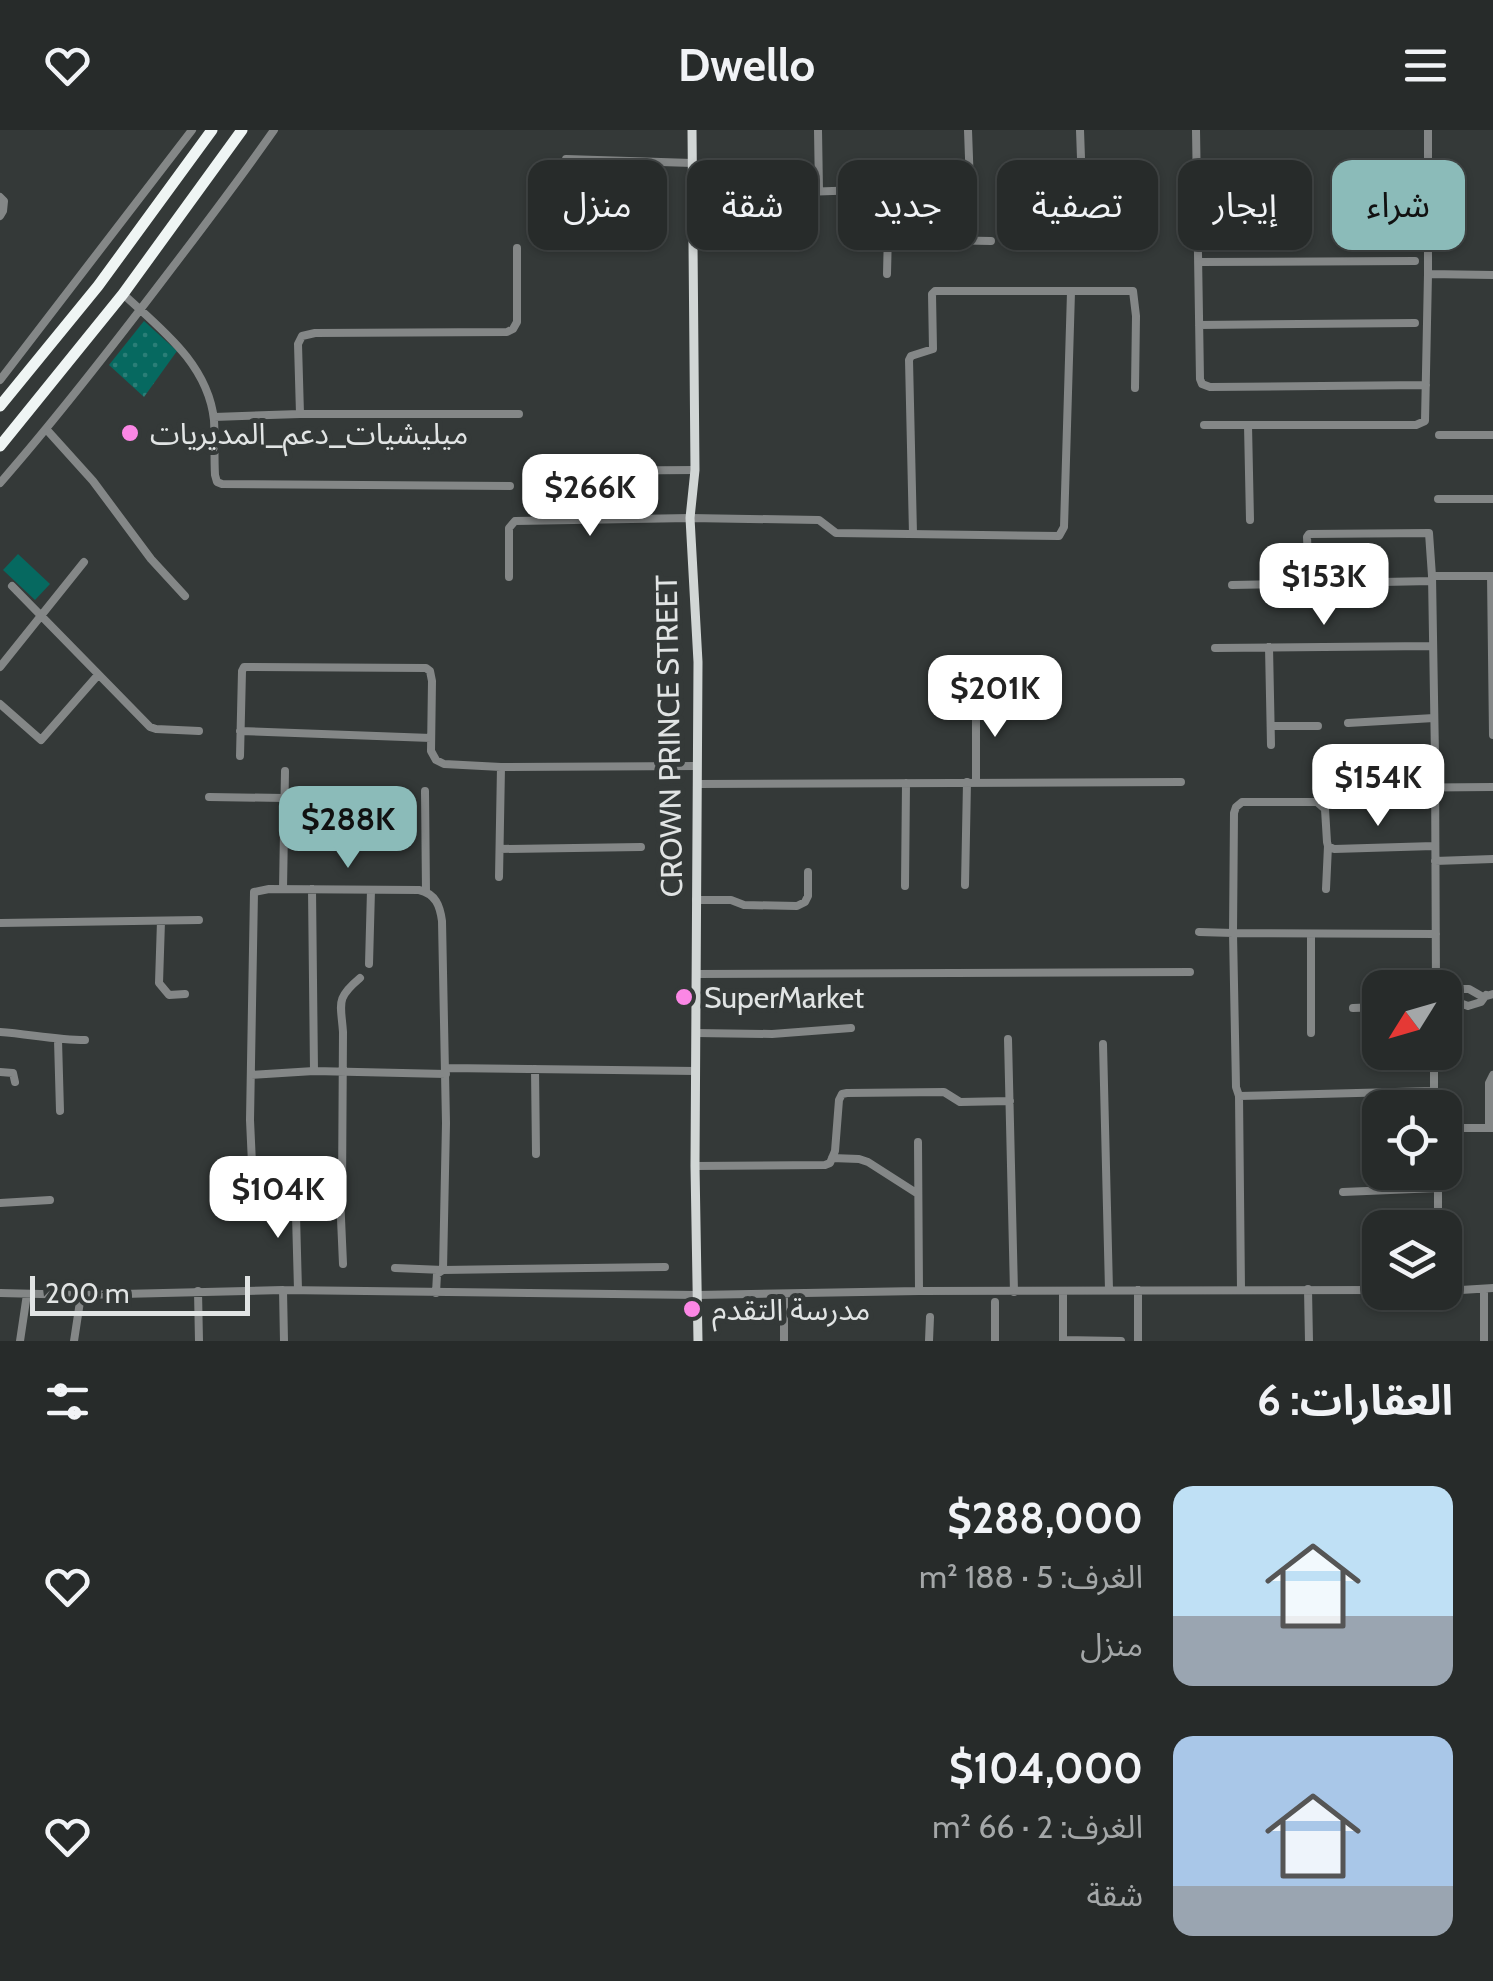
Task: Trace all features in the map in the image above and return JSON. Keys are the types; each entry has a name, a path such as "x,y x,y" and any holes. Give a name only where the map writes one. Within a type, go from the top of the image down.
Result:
{"highway":[{"path":"0,406 98,286 212,130"},
{"path":"0,446 123,294 242,130"}],"main road":[{"name":"CROWN PRINCE STREET","path":"692,130 692,160"},
{"name":"CROWN PRINCE STREET","path":"694,250 695,470 690,518 698,662 698,1341"}],"street":[{"path":"0,380 192,130"},
{"path":"0,483 140,310 274,130"},
{"path":"818,130 820,191 838,191"},
{"path":"968,130 969,160"},
{"path":"1080,130 1081,160"},
{"path":"1196,130 1200,380 1207,387 1426,385"},
{"path":"1204,425 1419,424 1426,417 1428,130"},
{"path":"566,159 687,163"},
{"path":"0,197 4,206 0,216"},
{"path":"977,241 992,241"},
{"path":"300,414 298,344 302,336 513,329 517,322 517,248"},
{"path":"887,274 888,250"},
{"path":"1199,262 1415,261"},
{"path":"1428,274 1493,275"},
{"path":"914,534 909,360 933,349 935,291 1133,291 1135,388"},
{"path":"508,576 509,528 515,521 818,520 836,533 1059,536 1063,533 1071,292"},
{"path":"123,294 163,331 199,374 214,416 217,482 510,486"},
{"path":"1199,324 1415,324"},
{"path":"214,416 519,414"},
{"path":"1248,425 1250,520"},
{"path":"46,430 93,480 151,559 186,596"},
{"path":"1439,435 1493,435"},
{"path":"559,471 695,470"},
{"path":"1438,499 1493,499"},
{"path":"1309,583 1309,534 1428,531 1432,578 1436,970"},
{"path":"0,667 84,562"},
{"path":"1232,584 1492,576 1493,735"},
{"path":"12,586 150,727 200,731"},
{"path":"1215,648 1432,646"},
{"path":"1268,648 1272,745"},
{"path":"240,756 244,667 426,668 432,680 431,752 444,764 697,766"},
{"path":"0,704 41,740 98,676"},
{"path":"965,885 976,698"},
{"path":"1348,723 1434,718"},
{"path":"1271,726 1318,726"},
{"path":"240,732 430,738"},
{"path":"499,876 501,766"},
{"path":"282,889 284,771"},
{"path":"696,784 1181,782"},
{"path":"905,886 906,783"},
{"path":"1370,788 1493,787"},
{"path":"425,791 426,892"},
{"path":"208,797 284,798"},
{"path":"1241,1290 1233,933 1234,814 1238,804 1317,802 1325,809 1326,889"},
{"path":"500,850 641,846"},
{"path":"1328,846 1434,846"},
{"path":"1434,861 1493,859"},
{"path":"696,900 797,906 808,896 808,872"},
{"path":"298,1290 296,1215 292,1211 262,1214 254,1207 251,1074 254,892 259,890 426,892 440,906 446,1071 443,1270"},
{"path":"312,890 314,1070"},
{"path":"370,964 372,890"},
{"path":"160,920 159,983 169,995 185,994"},
{"path":"0,923 199,920"},
{"path":"1199,932 1436,934"},
{"path":"1311,934 1312,1032"},
{"path":"696,974 1190,972"},
{"path":"343,1264 343,1072 338,1008 360,978"},
{"path":"1462,989 1479,996 1490,994"},
{"path":"1462,1004 1481,1002 1490,994"},
{"path":"1353,1008 1362,1008"},
{"path":"696,1033 772,1034 851,1028"},
{"path":"0,1032 85,1040"},
{"path":"1008,1039 1014,1292"},
{"path":"58,1040 60,1111"},
{"path":"1103,1044 1110,1290"},
{"path":"251,1074 535,1069 696,1072"},
{"path":"535,1069 536,1154"},
{"path":"0,1072 13,1074 16,1082"},
{"path":"1462,1128 1491,1128 1489,1083 1493,1075"},
{"path":"695,1166 825,1165 832,1158 842,1094 944,1092 960,1102 1010,1101"},
{"path":"1239,1096 1362,1093"},
{"path":"918,1142 919,1291"},
{"path":"832,1158 868,1162 918,1194"},
{"path":"1343,1192 1390,1190"},
{"path":"306,1201 340,1196"},
{"path":"0,1203 50,1200"},
{"path":"395,1268 665,1268"},
{"path":"436,1293 437,1274 443,1270"},
{"path":"1308,1289 1308,1341"},
{"path":"1462,1290 1488,1289 1484,1341"},
{"path":"283,1290 284,1341"},
{"path":"0,1293 298,1290 697,1295 1362,1290"},
{"path":"1138,1290 1138,1341"},
{"path":"198,1291 199,1341"},
{"path":"1062,1291 1062,1341 1121,1341"},
{"path":"20,1341 26,1294"},
{"path":"74,1341 82,1294"},
{"path":"784,1294 784,1341"},
{"path":"996,1302 996,1341"},
{"path":"930,1317 930,1341"}],"green space":[{"path":"144,321 177,351 144,397 109,365"},
{"path":"18,554 50,584 35,600 3,570"}],"place":[{"name":"ميليشيات_دعم_المديريات","path":"130,433"},
{"name":"SuperMarket","path":"684,997"},
{"name":"مدرسة التقدم","path":"692,1309"}]}
